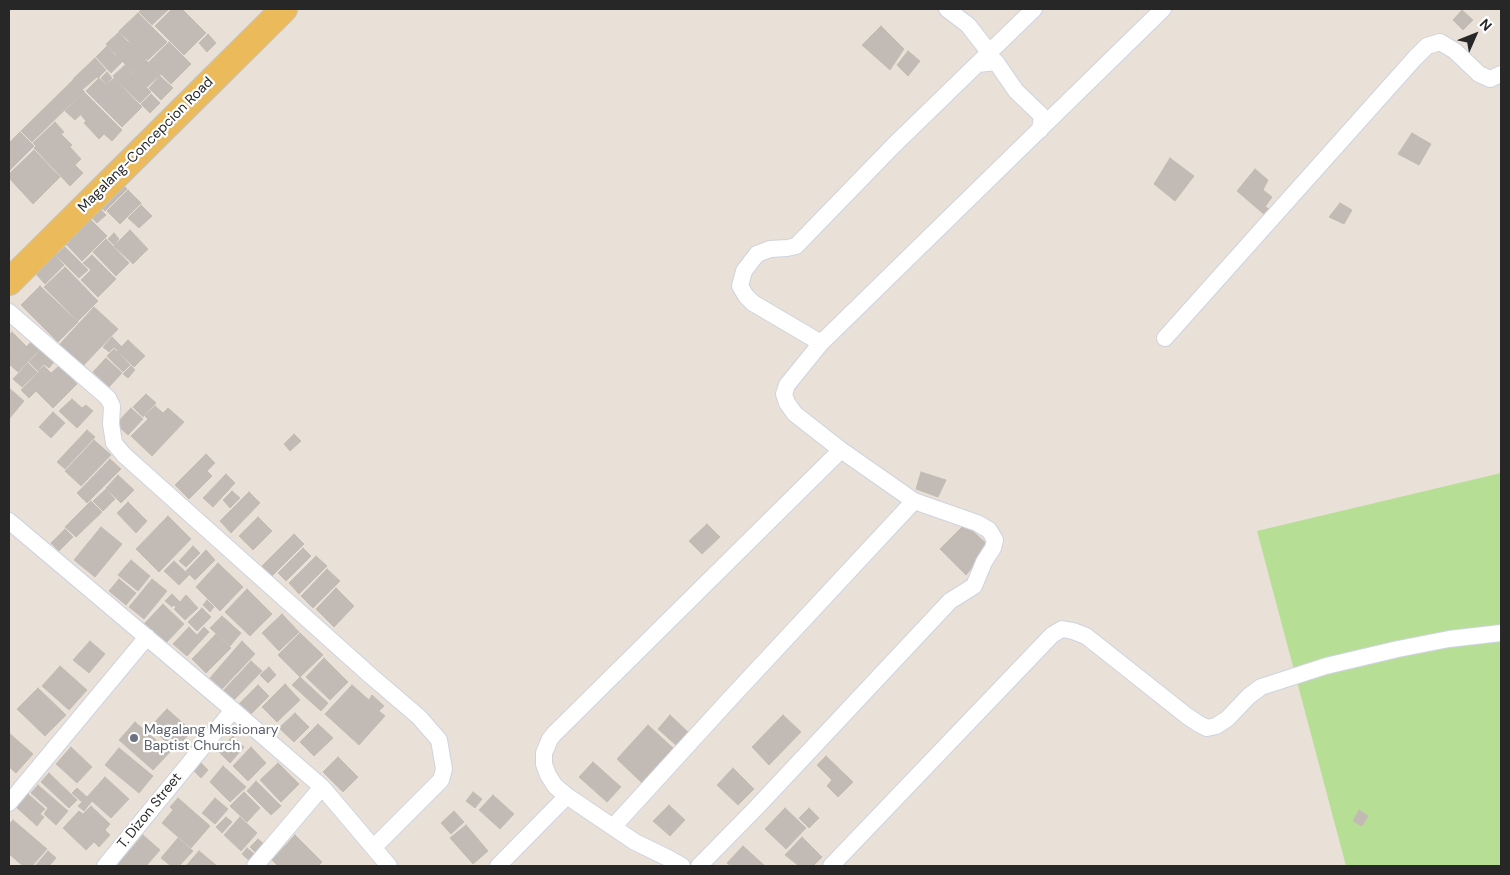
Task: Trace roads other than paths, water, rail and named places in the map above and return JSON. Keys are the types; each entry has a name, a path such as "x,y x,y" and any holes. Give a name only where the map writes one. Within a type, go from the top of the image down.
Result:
{"main road":[{"name":"Magalang-Concepcion Road","path":"9,282 284,9"}],"street":[{"path":"946,9 968,25 990,52"},
{"path":"821,343 753,303 740,286 744,271 757,254 770,249 796,246 894,145 1034,9"},
{"path":"699,866 763,801 950,601 974,586 984,562 993,548 995,540 988,530 977,523 914,501 841,450 795,414 784,394 786,385 821,343 1163,9"},
{"path":"1165,338 1427,46 1440,42 1455,51 1479,74 1490,79 1501,74"},
{"path":"978,64 996,62 1016,91 1042,116 1040,130"},
{"path":"9,312 108,398 112,406 111,424 114,443 124,455 370,676 419,717 439,740 444,769 441,780 374,847"},
{"path":"682,866 635,842 566,796 555,786 548,775 544,764 544,753 550,739 841,450"},
{"path":"612,827 914,501"},
{"path":"9,521 322,787 389,866"},
{"path":"832,866 1041,646 1052,635 1062,629 1086,636 1187,716 1207,728 1216,726 1228,719 1249,696 1261,687 1326,666 1398,648 1449,639 1501,633"},
{"path":"9,804 147,637"},
{"name":"T. Dizon Street","path":"105,866 233,710"},
{"path":"255,866 322,787"},
{"path":"498,866 566,796"}],"place":[{"name":"Magalang Missionary Baptist Church","path":"134,738"}]}
